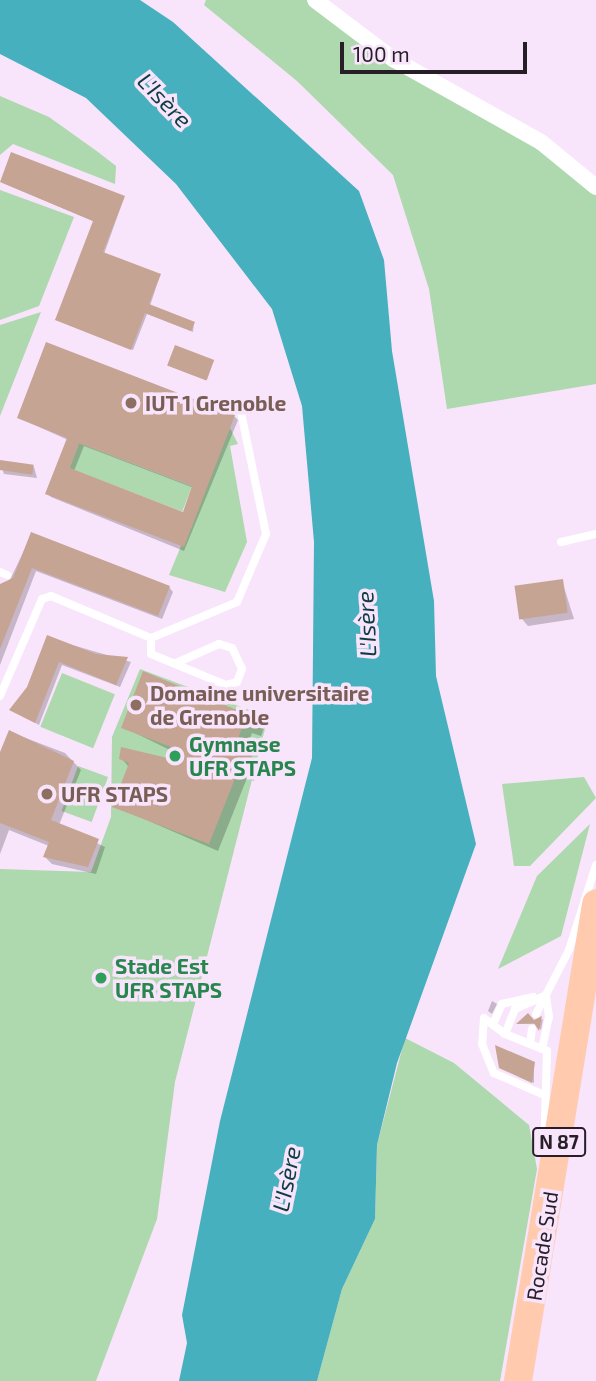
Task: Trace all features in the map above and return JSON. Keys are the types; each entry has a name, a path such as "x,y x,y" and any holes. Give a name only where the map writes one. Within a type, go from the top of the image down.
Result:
{"highway":[{"name":"Rocade Sud","path":"525,1378 596,904"},
{"name":"Rocade Sud","path":"525,1378 596,1003"}],"street":[{"path":"315,0 393,59 541,142 596,187"}],"lane":[{"path":"0,696 42,599 51,596 151,638 237,602 259,561 266,534 240,408 227,402"},
{"path":"561,542 596,534"},
{"path":"151,638 151,654 226,685 237,682 242,669 232,648 219,644 176,663"},
{"path":"536,1014 569,950 596,865"},
{"path":"494,1022 502,1004 546,995"},
{"path":"505,1034 516,1009 546,995"},
{"path":"542,1049 549,1017 546,995"},
{"path":"525,1378 544,1174 542,1094 547,1051 505,1034 494,1022 484,1018 480,1027 494,1073 542,1094"},
{"path":"530,1044 533,1029"}],"green space":[{"path":"206,0 312,0 493,113 596,187 596,384 447,409 429,289 393,175 297,81 204,5"},
{"path":"0,96 49,117 98,152 116,166 115,184 13,144 0,155"},
{"path":"0,190 74,217 39,306 0,320"},
{"path":"41,312 0,416 0,325"},
{"path":"230,428 238,444 230,446 247,542 225,592 169,575"},
{"path":"79,443 192,486 182,512 69,468"},
{"name":"Stade Est UFR STAPS","path":"140,669 268,717 175,1082 157,1219 96,1381 0,1381 0,869 91,872 111,817 112,737"},
{"path":"62,673 115,694 93,748 40,727"},
{"path":"78,766 108,777 92,822 62,811"},
{"path":"584,777 596,798 530,866 514,866 502,784"},
{"path":"590,824 561,936 498,969 537,876"},
{"path":"405,1038 454,1063 529,1125 537,1169 500,1381 317,1381 342,1289 375,1219 377,1145"}],"water":[{"name":"L'Isère","path":"0,0 140,0 173,22 359,191 384,260 392,351 434,601 436,676 476,844 397,1063 377,1145 375,1219 342,1289 317,1381 179,1381 187,1343 182,1315 220,1121 312,758 314,542 302,406 272,309 176,184 86,98 0,54"}],"building":[{"path":"11,152 125,196 103,252 161,274 149,304 195,322 191,331 145,313 131,350 55,320 93,221 0,182"},
{"path":"46,342 235,415 184,547 45,494 67,438 17,418","holes":["79,443 192,486 183,512 70,468"]},
{"path":"175,345 214,360 206,381 167,366"},
{"path":"0,460 34,465 32,475 0,470"},
{"path":"31,532 170,586 158,616 32,568 0,649 0,584 13,578"},
{"path":"563,579 568,613 519,619 514,586"},
{"path":"47,635 96,654 128,657 116,685 59,662 35,723 9,710 27,687"},
{"name":"Gymnase UFR STAPS","path":"143,671 256,718 252,728 243,725 235,747 253,753 245,774 238,771 209,844 112,807 129,763 119,759 121,747 176,760 179,750 121,728"},
{"name":"UFR STAPS","path":"9,730 74,761 51,820 99,839 88,867 43,857 49,842 0,823 0,752"},
{"path":"528,1013 534,1020 542,1016 539,1031 534,1023 516,1024"},
{"path":"495,1045 535,1062 532,1083 499,1068"}],"place":[{"name":"IUT 1 Grenoble","path":"131,403"},
{"name":"Domaine universitaire de Grenoble","path":"136,705"},
{"name":"Gymnase UFR STAPS","path":"175,756"},
{"name":"UFR STAPS","path":"47,794"},
{"name":"Stade Est UFR STAPS","path":"101,978"}]}
